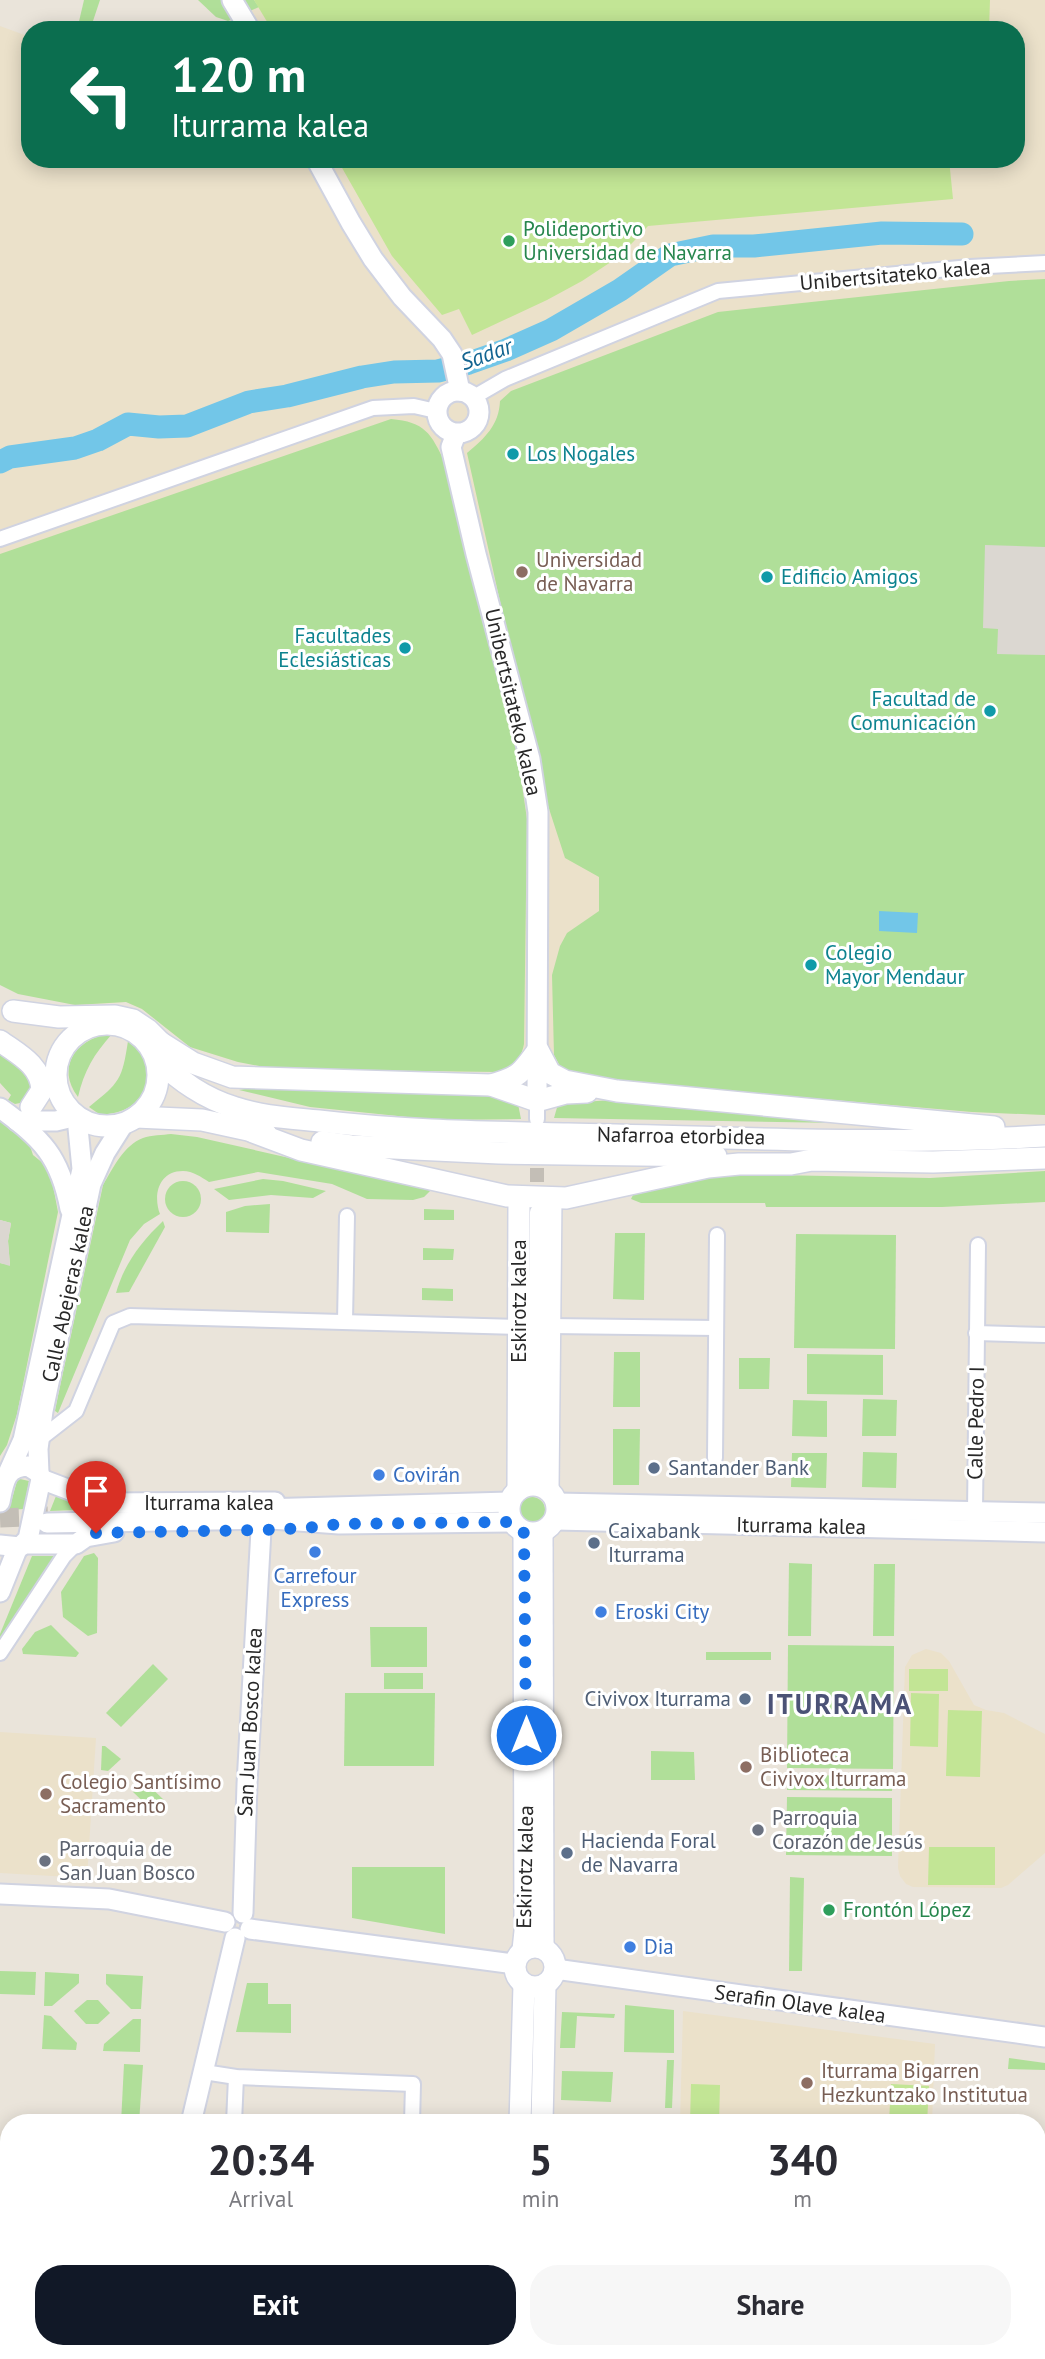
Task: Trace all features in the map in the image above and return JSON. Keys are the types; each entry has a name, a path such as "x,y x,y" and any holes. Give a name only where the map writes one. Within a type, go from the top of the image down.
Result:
{"main road":[{"name":"Nafarroa etorbidea","path":"7,1009 33,1022 89,1027"},
{"name":"Nafarroa etorbidea","path":"7,1009 59,1017 115,1016 133,1020 157,1050 227,1096 259,1107 318,1121 365,1127 510,1133 876,1140 1045,1136"},
{"path":"56,1083 57,1063 63,1048 74,1035 89,1027 115,1024 129,1028 157,1050 232,1077 491,1085 514,1078 523,1071 538,1050 550,1073 565,1081 617,1091 1011,1129 1045,1127"},
{"path":"0,1035 34,1057 56,1083 67,1108 78,1117 99,1125 130,1120 147,1106 155,1092 158,1079 157,1050"},
{"path":"0,1041 29,1061 39,1076 41,1093 24,1114"},
{"path":"491,1085 537,1110 566,1093 617,1091"},
{"name":"Nafarroa etorbidea","path":"130,1120 202,1120 253,1132 351,1146 582,1155 793,1157 812,1160 933,1162 1045,1158"},
{"name":"Nafarroa etorbidea","path":"253,1132 313,1152 519,1197 544,1205 708,1167 791,1164 812,1160"},
{"name":"Eskirotz kalea","path":"519,1197 519,1327 533,1509"},
{"name":"Eskirotz kalea","path":"527,1954 526,1823 533,1509 550,1326 544,1205"},
{"path":"521,2114 542,1980 550,1953 527,1954 516,1976 542,1980"},
{"path":"542,1980 542,2114"}],"street":[{"path":"232,0 245,21"},
{"path":"321,168 373,259 452,354 464,389 479,411 475,425 463,433 456,433 439,424 436,411 442,398 453,391 464,389"},
{"name":"Unibertsitateko kalea","path":"464,389 505,379 718,291 970,267 1045,263"},
{"path":"0,539 373,408 414,406 436,411"},
{"name":"Unibertsitateko kalea","path":"456,433 451,447 530,759 538,812 537,1110"},
{"path":"24,1114 40,1102 56,1083"},
{"path":"0,1101 24,1114 50,1152 66,1189 71,1213"},
{"path":"0,1108 57,1121 78,1117"},
{"name":"Calle Abejeras kalea","path":"0,1502 5,1477 21,1447 82,1169 78,1117"},
{"name":"Calle Abejeras kalea","path":"14,1545 28,1539 40,1476 42,1419 91,1184 105,1153 130,1120"},
{"name":"Eskirotz kalea","path":"533,1509 544,1205"},
{"path":"345,1321 347,1216"},
{"path":"715,1458 717,1235"},
{"name":"Calle Pedro I","path":"975,1512 978,1245"},
{"path":"40,1439 76,1410 113,1322 130,1315 519,1327"},
{"path":"550,1326 716,1328"},
{"path":"976,1333 1045,1335"},
{"path":"42,1419 65,1421"},
{"name":"Iturrama kalea","path":"9,1471 28,1466 40,1476 104,1503 277,1502 296,1507"},
{"name":"Iturrama kalea","path":"339,1524 271,1520 48,1520 248,1512 296,1507 1045,1513"},
{"name":"Iturrama kalea","path":"14,1545 76,1544 86,1536 101,1533 305,1528 533,1509 1045,1532"},
{"name":"San Juan Bosco kalea","path":"193,2114 238,1925 261,1530"},
{"path":"0,1653 64,1556 76,1544"},
{"path":"0,1592 14,1545"},
{"path":"0,1894 109,1899 238,1925 527,1954"},
{"name":"Serafin Olave kalea","path":"542,1980 802,2005 1045,2037"},
{"path":"204,2072 236,2077 413,2084 412,2114"},
{"path":"234,2114 236,2077"}],"shaded area":[{"name":"Universidad de Navarra","path":"254,0 1045,0 1045,1115 972,1112 498,1072 238,1062 190,1047 142,1009 126,1002 75,1005 0,985 0,26 21,34 21,168 1025,168 1025,21 228,21 257,7"},
{"path":"985,545 1045,547 1045,655 997,654 998,629 983,628"},
{"path":"0,1220 11,1223 8,1241 10,1266 0,1263"},
{"path":"926,1649 941,1653 949,1661 974,1705 1004,1713 1045,1734 1045,1853 1001,1888 913,1887 906,1884 900,1876 898,1868 905,1667 912,1655"},
{"name":"Colegio Santísimo Sacramento","path":"0,1732 96,1738 87,1878 0,1873"},
{"name":"Iturrama Bigarren Hezkuntzako Institutua","path":"683,2011 935,2044 932,2114 680,2114"}],"green space":[{"path":"84,0 100,0 93,21 79,21"},
{"path":"198,0 254,0 259,7 228,21 216,17"},
{"path":"254,0 990,0 989,21 267,21"},
{"name":"Polideportivo Universidad de Navarra","path":"342,168 950,168 953,199 648,226 620,256 582,281 472,335 459,309 442,315 392,256"},
{"path":"1045,279 1045,1115 972,1112 592,1079 562,1070 554,1055 552,975 560,946 567,933 599,911 599,877 565,858 540,781 467,453 490,430 497,417 500,401 511,391 718,312"},
{"path":"391,419 412,423 426,431 445,463 517,752 527,819 524,1044 518,1058 498,1072 275,1069 238,1062 190,1047 142,1009 126,1002 75,1005 18,994 0,985 0,554"},
{"path":"112,1034 90,1063 78,1097 69,1075 72,1057 86,1043"},
{"path":"128,1041 138,1049 144,1059 147,1078 145,1087 141,1096 128,1108 99,1114 89,1107 118,1079"},
{"path":"0,1047 37,1082 25,1102 15,1104 8,1100 11,1095 0,1083"},
{"path":"257,1087 491,1096 518,1104 521,1119 437,1120 310,1107 239,1090"},
{"path":"623,1099 840,1123 554,1118 558,1104"},
{"path":"0,1120 29,1143 33,1155 44,1164 51,1175 58,1212 17,1414 7,1445 0,1456 0,1263 10,1265 8,1241 11,1223 0,1220"},
{"path":"171,1134 197,1137 431,1190 424,1197 413,1200 367,1199 332,1184 258,1172 209,1182 187,1171 168,1175 158,1192 160,1214 144,1224 130,1240 58,1413 55,1411 103,1185 120,1158 136,1141 150,1136"},
{"path":"1045,1171 1045,1202 942,1207 766,1207 765,1203 641,1203 631,1199 633,1195 727,1174 930,1178"},
{"path":"263,1179 326,1191 313,1198 271,1195 229,1200 214,1189"},
{"path":"183,1181 196,1186 201,1199 196,1212 183,1217 170,1212 165,1199 170,1186"},
{"path":"270,1204 269,1233 226,1232 226,1212 245,1206"},
{"path":"424,1209 454,1210 454,1220 424,1220"},
{"path":"163,1221 165,1227 129,1292 116,1293 134,1254"},
{"path":"615,1233 645,1233 644,1300 613,1299"},
{"path":"796,1234 896,1235 895,1349 794,1348"},
{"path":"423,1248 454,1249 453,1260 423,1260"},
{"path":"422,1288 453,1289 453,1301 422,1300"},
{"path":"614,1352 640,1352 640,1407 613,1407"},
{"path":"807,1354 883,1355 883,1395 807,1394"},
{"path":"739,1358 770,1358 769,1389 739,1389"},
{"path":"863,1399 897,1400 896,1436 862,1436"},
{"path":"793,1400 827,1401 827,1437 792,1436"},
{"path":"613,1429 640,1429 639,1485 613,1485"},
{"path":"863,1452 897,1453 896,1488 862,1487"},
{"path":"792,1453 827,1453 826,1488 791,1487"},
{"path":"17,1481 29,1481 24,1509 9,1510"},
{"path":"60,1493 102,1509 50,1511"},
{"path":"532,1497 542,1500 545,1510 542,1520 532,1523 522,1520 519,1510 522,1500"},
{"path":"94,1553 98,1558 97,1633 88,1636 63,1617 61,1592 84,1556"},
{"path":"32,1556 56,1556 0,1638 0,1634"},
{"path":"789,1563 812,1564 811,1636 788,1636"},
{"path":"874,1564 895,1564 894,1636 873,1636"},
{"path":"51,1625 79,1653 76,1657 23,1654 22,1649 35,1632"},
{"path":"370,1627 427,1627 427,1667 371,1667"},
{"path":"788,1645 894,1646 893,1769 787,1768"},
{"path":"706,1652 771,1652 771,1660 706,1660"},
{"path":"153,1664 168,1679 121,1727 106,1713"},
{"path":"909,1669 948,1669 948,1691 909,1691"},
{"path":"384,1673 423,1673 423,1689 384,1689"},
{"path":"345,1693 435,1693 434,1766 344,1766"},
{"path":"911,1693 939,1694 938,1747 910,1746"},
{"path":"948,1710 982,1711 980,1777 946,1776"},
{"path":"102,1746 121,1759 108,1771 101,1770"},
{"path":"651,1751 694,1752 695,1780 651,1780"},
{"path":"787,1775 893,1776 892,1791 787,1790"},
{"path":"144,1781 164,1800 153,1811 133,1792"},
{"path":"787,1797 892,1798 892,1856 786,1855"},
{"path":"929,1847 995,1847 995,1885 928,1885"},
{"path":"352,1867 445,1867 445,1934 352,1918"},
{"path":"790,1877 804,1878 802,1971 789,1971"},
{"path":"0,1971 36,1972 35,1995 0,1994"},
{"path":"45,1972 79,1974 79,1983 52,2006 44,2006"},
{"path":"106,1974 143,1976 141,2009 131,2009 106,1984"},
{"path":"247,1983 268,1983 268,2004 291,2004 291,2033 236,2032"},
{"path":"87,2000 98,2000 110,2013 98,2024 86,2024 74,2011"},
{"path":"625,2005 674,2010 674,2053 624,2052"},
{"path":"562,2012 615,2014 614,2018 577,2016 575,2048 560,2048"},
{"path":"44,2015 51,2016 77,2043 76,2050 42,2049"},
{"path":"133,2019 141,2019 140,2052 103,2051 104,2044"},
{"path":"1009,2058 1045,2063 1045,2070 1008,2069"},
{"path":"667,2060 674,2060 672,2108 665,2108"},
{"path":"124,2064 143,2065 140,2114 121,2114"},
{"path":"562,2071 613,2072 611,2102 561,2100"},
{"path":"691,2084 720,2085 719,2114 690,2114"},
{"path":"891,2084 929,2086 927,2114 889,2114"}],"water":[{"path":"879,911 918,913 917,933 879,931"}],"waterway":[{"name":"Sadar","path":"0,462 10,457 75,448 98,440 128,424 187,426 249,402 287,396 362,377 394,372 438,371 469,363 551,330 620,290 670,255 713,246 754,246 882,233 962,234"}],"tunnel":[{"path":"537,1147 537,1203"},
{"path":"0,1518 49,1516"}],"place":[{"name":"Polideportivo Universidad de Navarra","path":"509,241"},
{"name":"Los Nogales","path":"513,454"},
{"name":"Universidad de Navarra","path":"522,572"},
{"name":"Edificio Amigos","path":"767,577"},
{"name":"Facultades Eclesiásticas","path":"405,648"},
{"name":"Facultad de Comunicación","path":"990,711"},
{"name":"Colegio Mayor Mendaur","path":"811,965"},
{"name":"Santander Bank","path":"654,1468"},
{"name":"Covirán","path":"379,1475"},
{"name":"Caixabank Iturrama","path":"594,1543"},
{"name":"Carrefour Express","path":"315,1552"},
{"name":"Eroski City","path":"601,1612"},
{"name":"Civivox Iturrama","path":"745,1699"},
{"name":"Biblioteca Civivox Iturrama","path":"746,1767"},
{"name":"Colegio Santísimo Sacramento","path":"46,1794"},
{"name":"Parroquia Corazón de Jesús","path":"758,1830"},
{"name":"Hacienda Foral de Navarra","path":"567,1853"},
{"name":"Parroquia de San Juan Bosco","path":"45,1861"},
{"name":"Frontón López","path":"829,1910"},
{"name":"Dia","path":"630,1947"},
{"name":"Iturrama Bigarren Hezkuntzako Institutua","path":"807,2083"}],"district":[{"name":"ITURRAMA","path":"840,1704"}],"route":[{"path":"96,1533 261,1530 339,1524 511,1522 524,1533 526,1735"}]}
